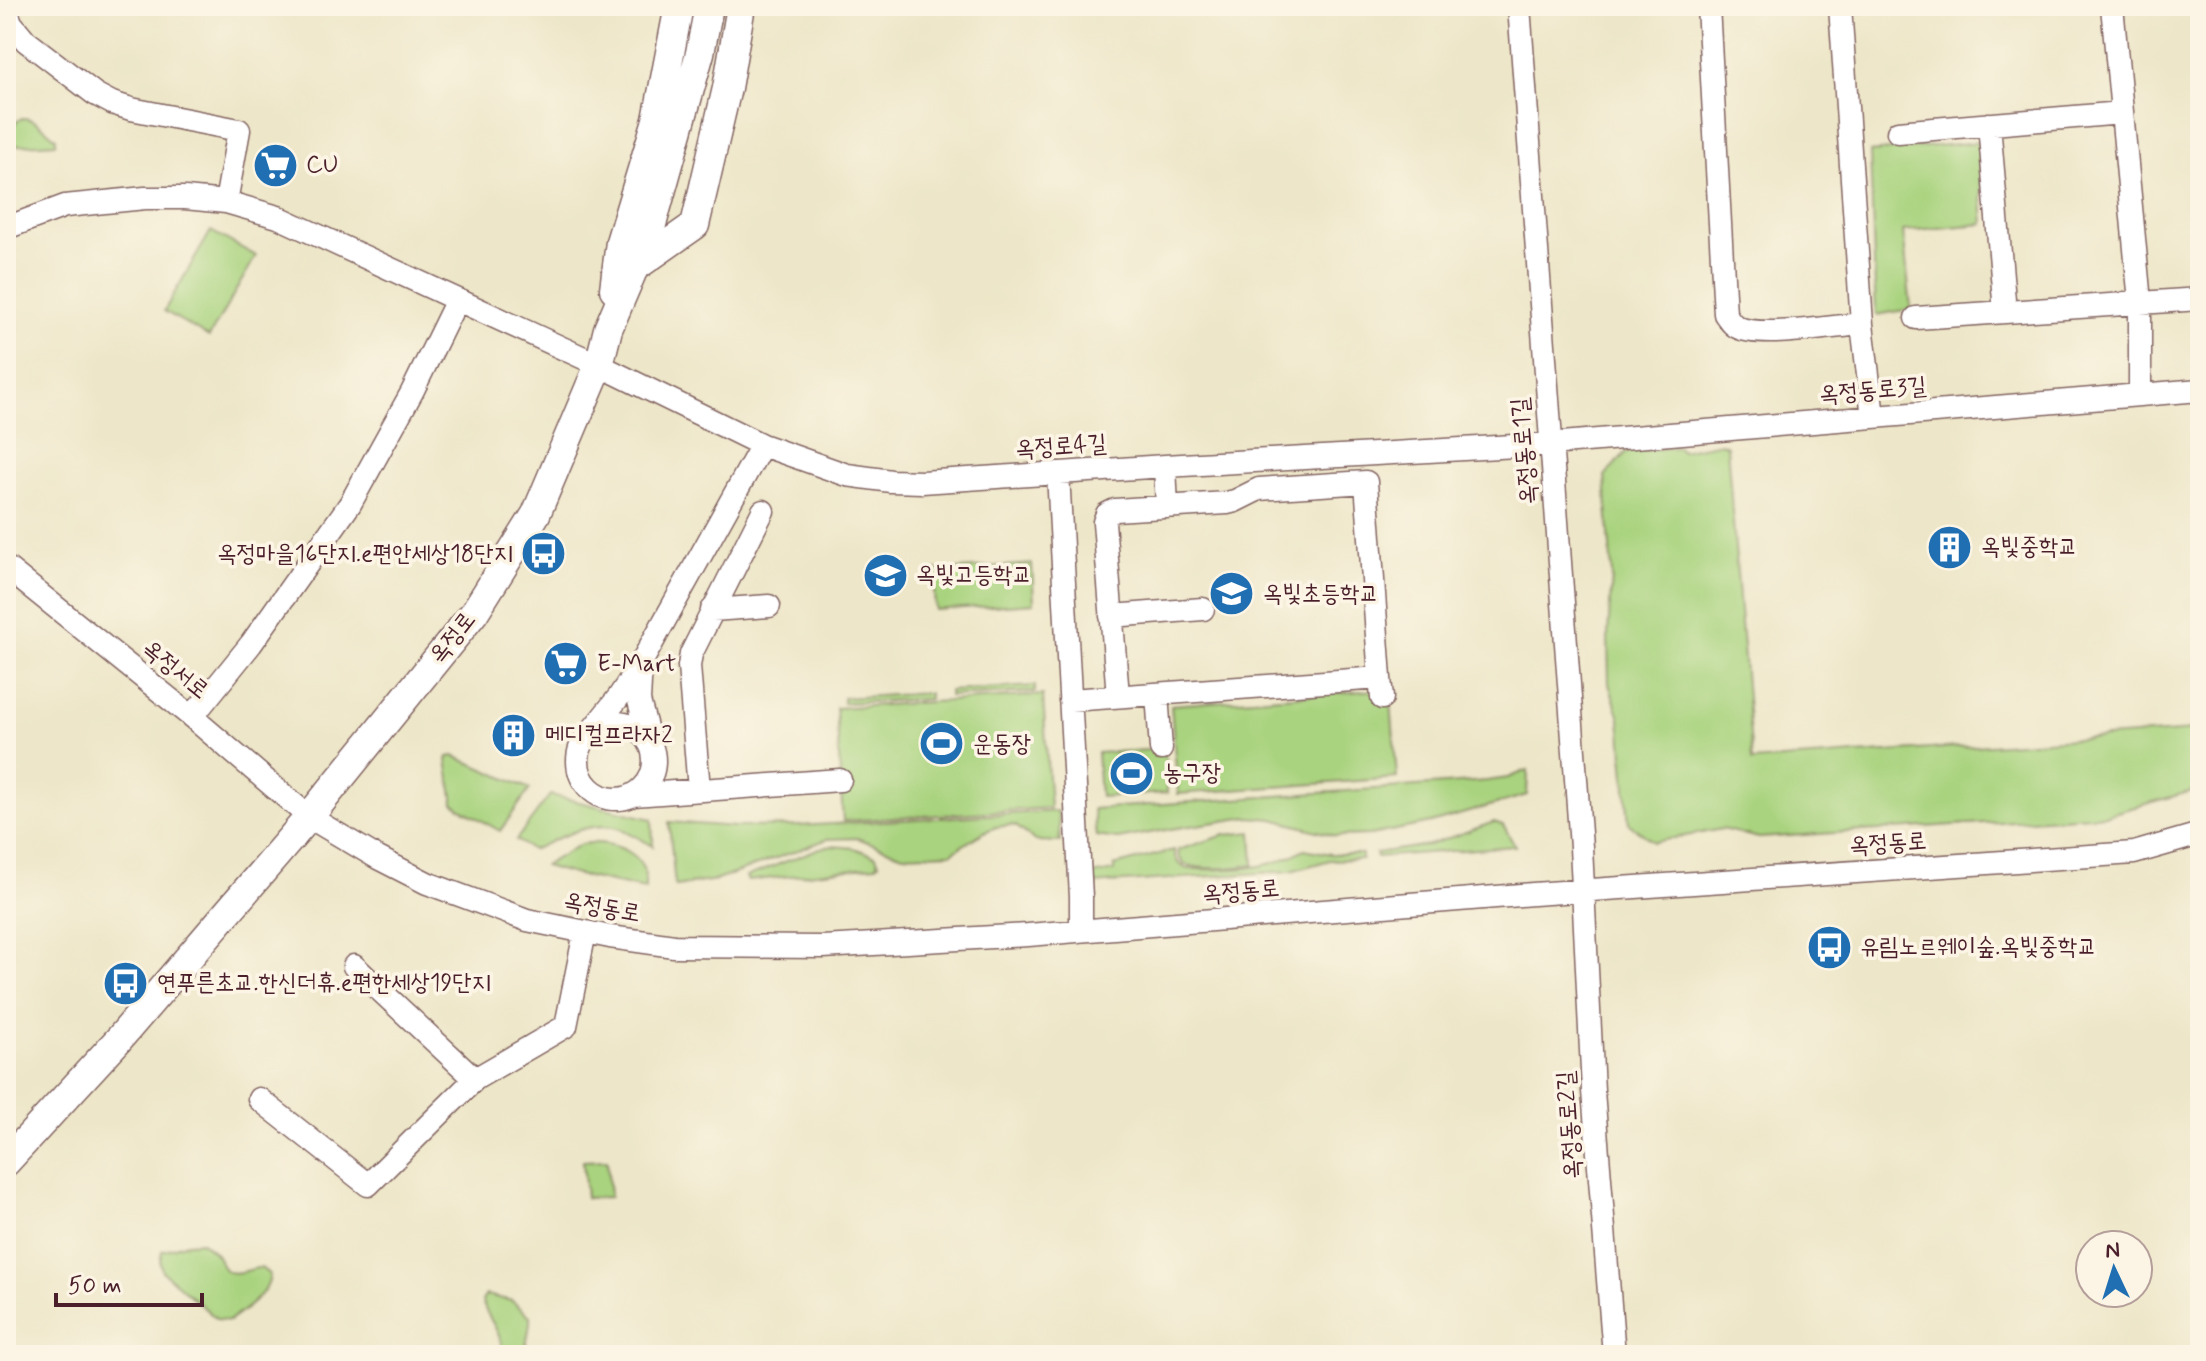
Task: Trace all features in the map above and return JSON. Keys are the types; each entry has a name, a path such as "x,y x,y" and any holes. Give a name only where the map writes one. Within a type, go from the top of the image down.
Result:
{"main road":[{"path":"608,329 620,242 657,120 679,6"},
{"name":"옥정로","path":"6,1162 119,1039 309,817 474,613 536,514 599,365 608,329 651,228 700,53 709,6"},
{"path":"634,268 695,225 727,88 741,6"}],"street":[{"name":"옥정동로1길","path":"1519,6 1584,891"},
{"path":"1708,6 1725,314 1733,326 1756,331 1862,324"},
{"path":"1840,6 1862,324 1873,417"},
{"path":"2112,6 2140,302 2140,395"},
{"path":"6,8 11,23 26,41 95,94 112,103 239,130 226,202"},
{"path":"1898,132 2122,113"},
{"path":"1989,124 2005,312"},
{"name":"옥정로4길","path":"6,228 65,206 145,198 226,202 278,217 599,365 762,445 847,475 880,480 922,482 1550,444"},
{"path":"1916,318 2200,299"},
{"path":"192,717 251,644 350,504 412,392 457,300"},
{"name":"옥정동로3길","path":"1550,444 2200,390"},
{"path":"762,445 641,663 580,746 578,769 584,783 594,793 614,800 633,795 840,780"},
{"path":"1165,466 1167,507"},
{"path":"1058,473 1081,930"},
{"path":"1070,700 1157,694 1381,688 1366,482 1259,489 1227,503 1115,510 1107,514 1118,696"},
{"path":"699,790 689,666 694,644 763,511"},
{"name":"옥정서로","path":"6,567 192,717 309,817"},
{"path":"712,610 769,606"},
{"path":"1111,616 1203,609"},
{"path":"633,795 642,790 651,778 655,764 639,701 641,663"},
{"path":"1157,694 1168,717 1161,749"},
{"path":"588,735 597,727 620,723 643,733 653,750"},
{"name":"옥정동로","path":"309,817 427,883 527,920 674,946 823,947 2134,853 2200,834"},
{"name":"옥정동로2길","path":"1584,891 1593,1091 1614,1355"},
{"path":"259,1099 368,1185 475,1079 566,1026 585,932"},
{"path":"354,966 475,1079"}],"green space":[{"path":"22,118 40,125 56,138 56,143 6,146 10,130"},
{"path":"1978,142 1984,224 1903,231 1911,309 1876,315 1870,152"},
{"path":"211,231 256,256 209,337 164,311"},
{"path":"1721,443 1727,446 1752,761 2180,732 2200,727 2200,789 2106,815 1759,838 1722,829 1654,842 1629,824 1620,718 1609,684 1612,575 1605,476 1626,452 1678,447 1681,451"},
{"path":"1032,564 1034,603 935,610 933,571"},
{"path":"1035,686 1035,692 949,696 949,691"},
{"path":"1390,689 1397,778 1178,794 1171,705"},
{"path":"929,693 929,699 843,703 843,698"},
{"name":"운동장","path":"1043,695 1050,808 843,821 836,708"},
{"name":"농구장","path":"1165,749 1167,793 1100,797 1097,753"},
{"path":"454,756 530,789 500,831 454,803 447,760"},
{"path":"1528,770 1527,795 1431,823 1370,835 1336,836 1273,819 1249,817 1118,839 1096,836 1093,809 1487,781 1508,778"},
{"path":"550,795 652,819 653,846 622,830 602,826 571,833 532,850 516,840"},
{"path":"1058,811 1060,842 1035,841 1011,825 984,832 951,853 903,855 857,838 828,839 717,880 675,886 669,822 736,827 798,826"},
{"path":"1494,822 1503,825 1515,846 1377,857 1376,853 1429,845"},
{"path":"1252,832 1254,865 1201,868 1184,864 1179,857 1178,850 1225,835"},
{"path":"581,844 613,845 634,856 644,870 645,889 544,866"},
{"path":"820,848 854,848 876,856 879,863 875,866 748,881 746,877"},
{"path":"1304,849 1331,854 1362,854 1362,859 1330,860 1291,871 1093,884 1092,875 1114,871 1114,866 1174,850 1178,861 1187,869 1218,870 1262,866"},
{"path":"607,1160 610,1197 586,1198 583,1161"},
{"path":"202,1242 216,1254 228,1272 261,1268 270,1275 260,1295 229,1321 217,1319 162,1271 162,1251"},
{"path":"486,1295 512,1301 530,1316 525,1355 502,1355 498,1334 482,1301"}],"place":[{"name":"CU","path":"275,165"},
{"name":"옥빛중학교","path":"1950,547"},
{"name":"옥정마을16단지.e편안세상18단지","path":"544,554"},
{"name":"옥빛고등학교","path":"885,575"},
{"name":"옥빛초등학교","path":"1232,594"},
{"name":"E-Mart","path":"566,664"},
{"name":"메디컬프라자2","path":"514,735"},
{"name":"운동장","path":"942,744"},
{"name":"농구장","path":"1132,773"},
{"name":"유림노르웨이숲.옥빛중학교","path":"1829,947"},
{"name":"연푸른초교.한신더휴.e편한세상19단지","path":"126,983"}]}
